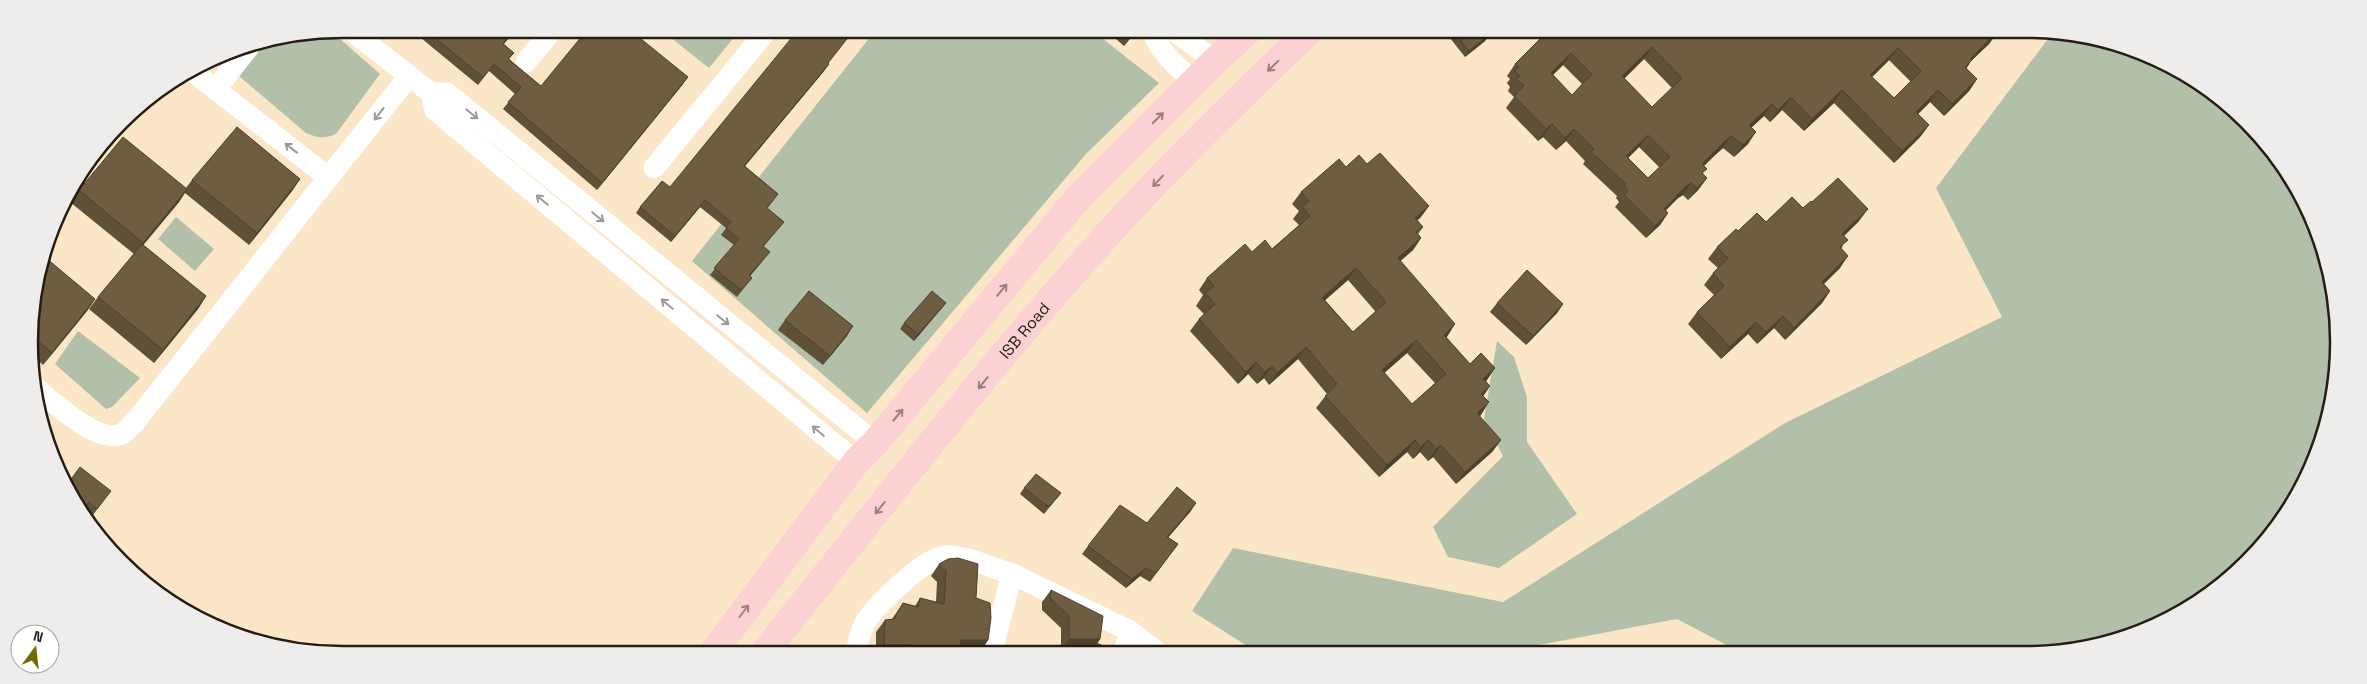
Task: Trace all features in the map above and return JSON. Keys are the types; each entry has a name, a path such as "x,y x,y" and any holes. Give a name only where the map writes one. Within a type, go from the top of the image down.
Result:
{"main road":[{"path":"718,646 856,462 875,443 1078,198 1214,61 1240,38"},
{"name":"ISB Road","path":"769,646 898,485 1090,254 1169,169 1302,38"}],"street":[{"path":"360,38 431,93 447,93 875,443"},
{"path":"526,62 546,38"},
{"path":"654,168 760,38"},
{"path":"1156,38 1170,60 1194,81"},
{"path":"1184,38 1214,61"},
{"path":"216,89 243,54"},
{"path":"197,74 329,178"},
{"path":"42,392 92,430 106,436 121,435 135,422 409,76"},
{"path":"431,93 435,110 856,462"},
{"path":"858,646 859,637 866,622 895,588 932,560 944,556 961,558 1012,574 1130,631 1150,646"},
{"path":"993,646 1012,574"},
{"path":"1126,646 1130,631"}],"green space":[{"path":"322,38 339,38 380,74 336,134 328,137 314,136 306,133 239,76 260,49 283,43"},
{"path":"671,38 733,38 709,68"},
{"path":"869,38 1102,38 1159,83 1086,154 867,413 692,261"},
{"path":"2048,38 2084,43 2104,48 2142,61 2177,78 2226,113 2254,141 2289,190 2313,244 2324,283 2327,302 2330,342 2329,362 2324,401 2319,421 2298,477 2267,527 2226,571 2177,606 2142,623 2104,636 2084,641 2045,646 1729,646 1677,619 1533,646 1247,646 1192,611 1233,548 1503,602 1785,423 2002,317 1936,188"},
{"path":"176,217 214,249 195,271 158,239"},
{"path":"78,331 140,378 112,407 106,409 55,364"},
{"path":"1497,341 1514,357 1527,397 1527,442 1577,514 1499,568 1448,557 1433,527 1503,456 1484,419"}],"building":[{"path":"435,38 508,38 503,44 514,53 508,59 541,86 580,38 640,38 688,77 602,183 508,102 521,87 494,64 483,77"},
{"path":"791,38 848,38 829,64 744,166 778,194 767,208 784,222 763,246 770,252 749,275 752,278 741,290 714,268 739,239 726,228 731,222 705,200 675,236 640,207 662,181 670,187"},
{"path":"1459,38 1485,38 1469,51"},
{"path":"1541,38 1991,38 1971,58 1972,60 1965,67 1977,79 1952,104 1938,90 1916,112 1929,125 1902,151 1842,90 1812,119 1791,97 1778,110 1772,104 1749,125 1756,132 1743,145 1731,136 1723,143 1702,164 1707,169 1702,173 1707,178 1697,188 1691,183 1686,186 1664,209 1668,213 1655,226 1624,195 1628,191 1624,186 1626,184 1591,152 1594,149 1574,129 1565,138 1552,124 1546,129 1514,96 1524,86 1516,79 1520,76 1515,71 1519,67 1515,64","holes":["1652,47 1682,78 1652,107 1622,76","1898,48 1921,71 1894,98 1870,75","1571,53 1592,74 1572,95 1551,73","1648,135 1670,157 1648,178 1626,156"]},
{"path":"237,127 300,179 257,233 192,180"},
{"path":"123,137 187,189 143,243 79,190"},
{"path":"1380,153 1429,206 1415,218 1423,227 1416,232 1421,238 1398,258 1455,324 1444,335 1470,364 1481,353 1495,368 1483,379 1490,386 1481,394 1489,402 1477,413 1501,440 1465,472 1441,445 1436,449 1428,440 1421,447 1415,440 1387,465 1325,396 1337,384 1306,347 1277,373 1272,366 1265,372 1256,362 1246,372 1199,319 1215,304 1205,293 1214,286 1207,278 1245,244 1252,252 1265,240 1272,249 1310,216 1302,207 1309,201 1301,192 1339,159 1346,167 1359,155 1367,164","holes":["1356,268 1386,302 1353,332 1322,298","1416,340 1446,374 1412,404 1382,370"]},
{"path":"1838,178 1868,209 1842,234 1848,240 1840,247 1848,256 1822,282 1830,291 1794,328 1783,316 1766,332 1756,322 1730,347 1697,312 1724,286 1713,273 1728,258 1717,247 1757,213 1766,222 1792,197 1803,208"},
{"path":"142,244 206,296 163,350 98,297"},
{"path":"49,260 95,299 52,353 38,341 40,302"},
{"path":"1527,270 1563,304 1533,336 1497,303"},
{"path":"809,291 853,326 830,356 785,320"},
{"path":"932,291 946,303 918,334 904,323"},
{"path":"80,467 111,491 97,509 89,502 86,506 71,480"},
{"path":"1036,474 1061,493 1049,507 1024,488"},
{"path":"1177,487 1196,503 1167,537 1178,544 1156,573 1146,568 1132,579 1088,546 1120,505 1147,523"},
{"path":"958,558 978,564 976,598 990,603 991,618 988,640 961,640 960,646 884,645 885,620 894,619 903,603 918,607 920,598 944,604 946,570 939,564 948,559"},
{"path":"1051,590 1103,616 1100,639 1069,639 1069,616 1050,598"}]}
